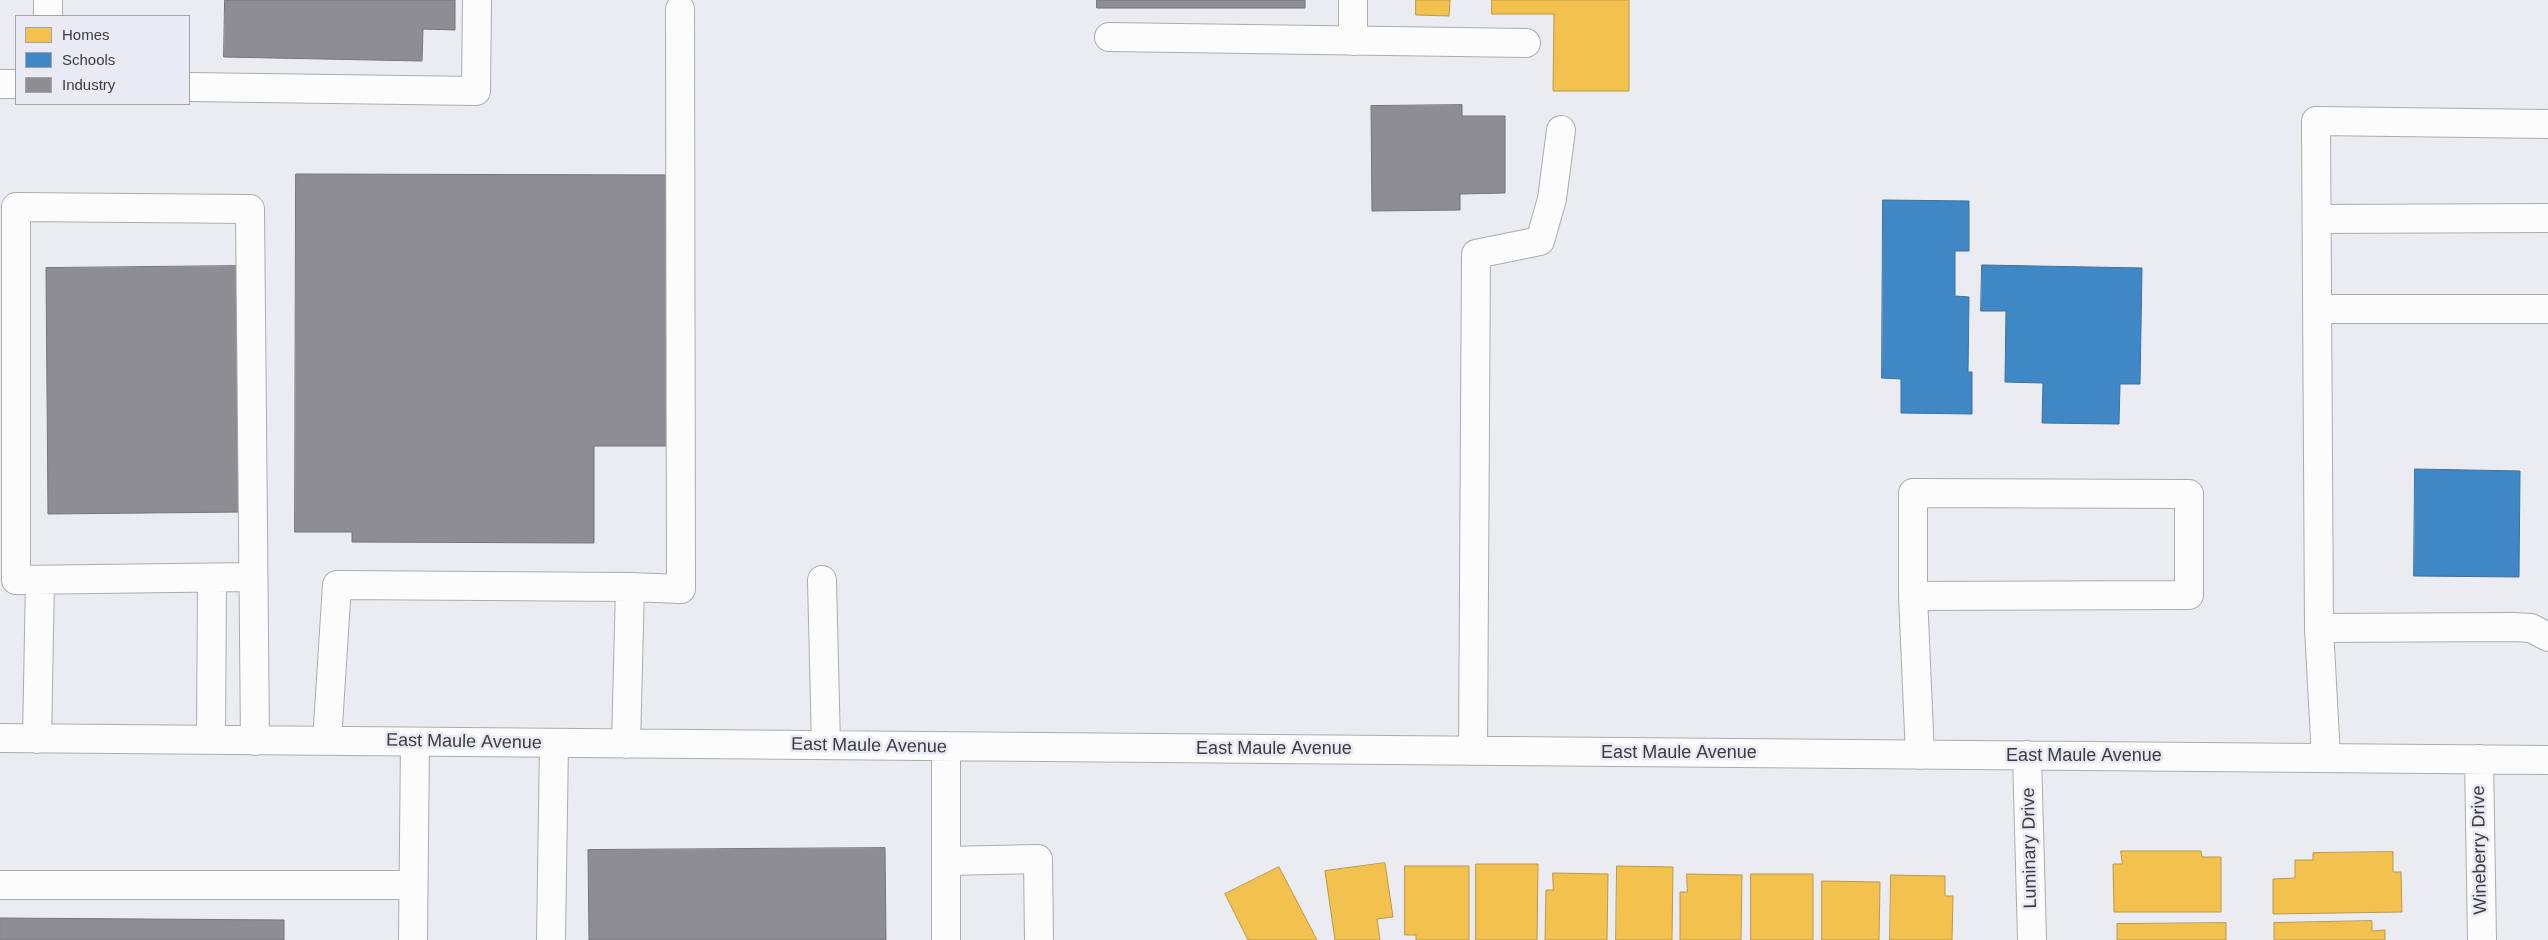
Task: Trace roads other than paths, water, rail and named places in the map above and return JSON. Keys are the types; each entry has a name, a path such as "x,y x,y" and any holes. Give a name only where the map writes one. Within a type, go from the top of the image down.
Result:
{"street":[{"path":"48,0 48,15"},
{"path":"190,87 476,91 477,0"},
{"path":"1353,0 1353,41"},
{"path":"327,741 337,585 681,589 680,9"},
{"path":"1109,37 1526,43"},
{"path":"0,84 15,84"},
{"path":"2326,758 2319,628 2316,122 2548,124"},
{"path":"1473,751 1476,254 1540,241 1552,199 1561,130"},
{"path":"253,577 16,580 16,207 250,209 255,740"},
{"path":"2317,219 2548,218"},
{"path":"2317,309 2548,309"},
{"path":"1913,596 2189,595 2189,494 1913,492 1913,596 1920,755"},
{"path":"211,740 212,578"},
{"path":"37,739 40,580"},
{"path":"822,580 826,745"},
{"path":"626,744 630,587"},
{"path":"2319,628 2512,627 2531,628 2548,637"},
{"name":"East Maule Avenue","path":"0,738 2548,760"},
{"path":"413,940 414,742"},
{"path":"551,940 554,743"},
{"path":"946,746 946,940"},
{"name":"Luminary Drive","path":"2028,755 2032,940"},
{"name":"Wineberry Drive","path":"2479,759 2482,940"},
{"path":"946,861 1038,859 1039,940"},
{"path":"0,885 413,885"}]}
